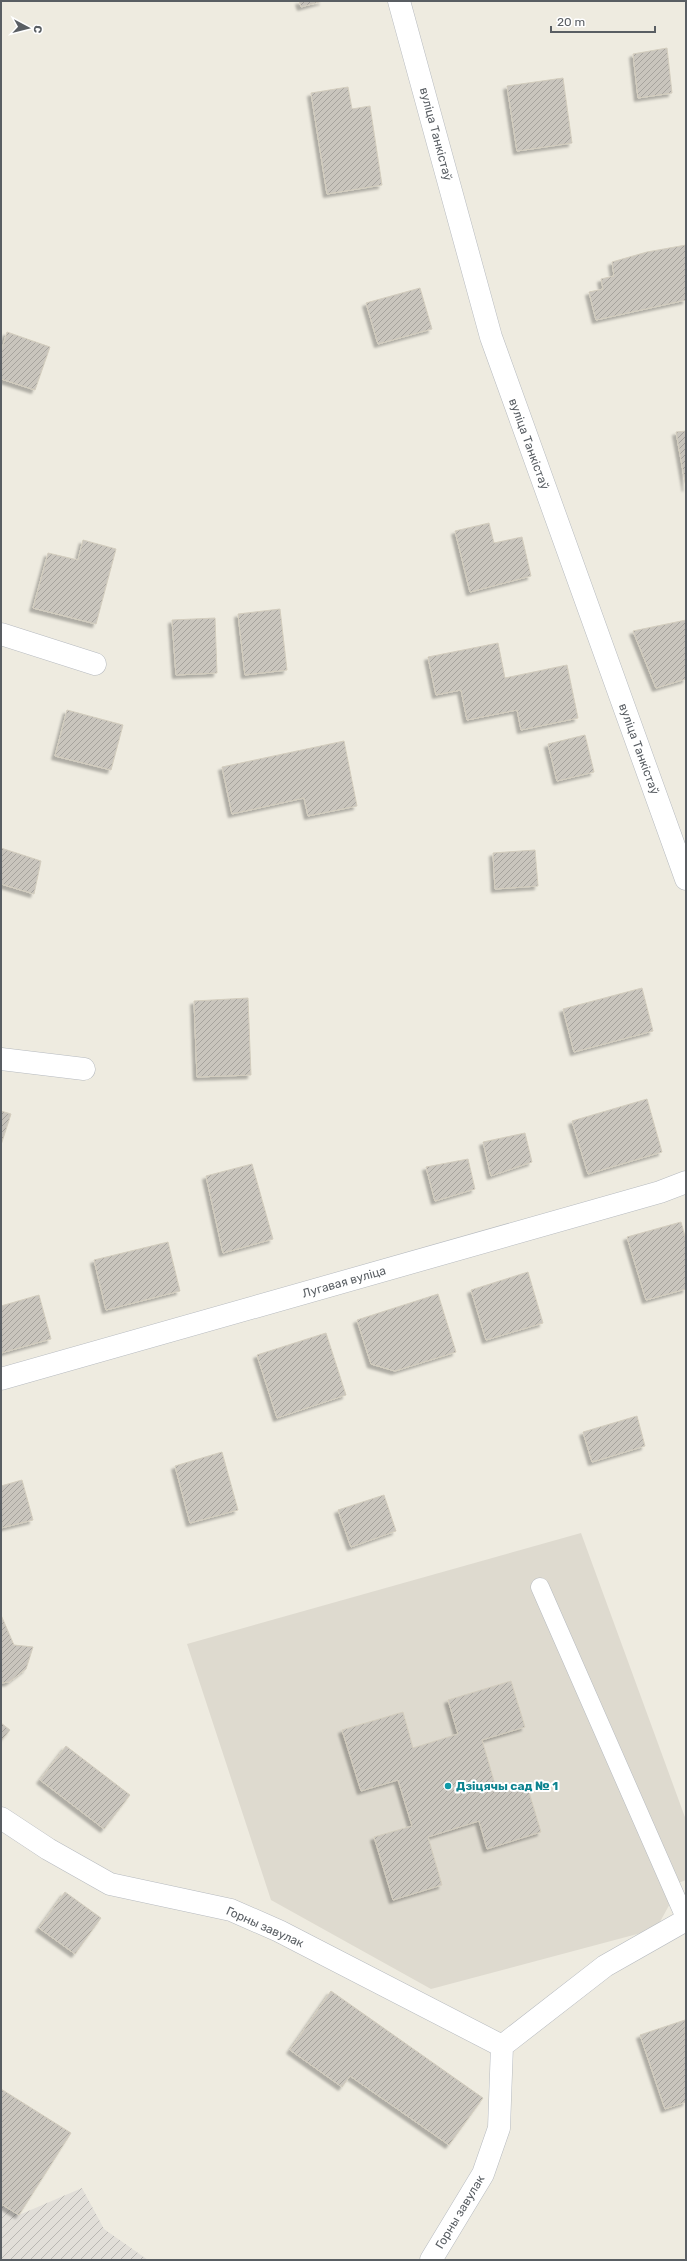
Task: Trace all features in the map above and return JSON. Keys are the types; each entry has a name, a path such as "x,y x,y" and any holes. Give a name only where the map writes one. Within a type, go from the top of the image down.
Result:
{"street":[{"name":"вуліца Танкістаў","path":"399,1 491,337 686,879"},
{"path":"1,634 95,664"},
{"path":"1,1059 84,1070"},
{"name":"Лугавая вуліца","path":"1,1379 653,1194 686,1182"},
{"name":"Горны завулак","path":"1,1818 48,1849 110,1884 231,1910 279,1931 502,2046 499,2128 484,2174 431,2260"},
{"path":"502,2046 605,1966 686,1920"}],"lane":[{"path":"540,1587 686,1920"}],"shaded area":[{"path":"581,1533 686,1820 686,1880 668,1887 672,1900 656,1929 431,1989 271,1900 187,1644"},
{"path":"82,2188 104,2229 148,2260 1,2260 1,2204 19,2215"}],"building":[{"path":"299,1 323,1 301,7"},
{"path":"667,48 672,93 638,98 633,54"},
{"path":"563,78 572,143 517,151 507,86"},
{"path":"348,87 352,109 370,106 382,185 327,194 311,93"},
{"path":"686,245 686,300 596,320 589,292 603,289 601,279 614,276 612,262 647,252"},
{"path":"420,288 432,329 378,344 366,303"},
{"path":"7,332 50,347 35,390 1,379 1,352"},
{"path":"686,431 686,488 676,432"},
{"path":"489,523 494,543 522,537 531,576 470,592 455,531"},
{"path":"83,540 116,549 96,624 33,608 48,553 78,560"},
{"path":"280,609 287,670 245,675 238,614"},
{"path":"215,618 217,673 176,675 172,620"},
{"path":"686,620 686,679 656,688 633,631"},
{"path":"498,643 505,678 567,665 578,718 521,730 517,710 467,720 461,690 436,695 428,657"},
{"path":"67,710 123,725 111,770 55,756"},
{"path":"585,735 594,772 557,781 548,744"},
{"path":"344,741 357,806 308,816 304,798 232,814 222,767"},
{"path":"1,848 41,861 34,894 1,884"},
{"path":"535,850 538,886 495,889 493,853"},
{"path":"642,988 653,1031 574,1052 563,1009"},
{"path":"248,998 251,1075 197,1077 194,1001"},
{"path":"647,1099 662,1152 588,1174 572,1121"},
{"path":"1,1111 11,1114 1,1145"},
{"path":"525,1133 532,1162 491,1176 483,1142"},
{"path":"468,1159 475,1189 435,1201 426,1167"},
{"path":"252,1164 273,1239 223,1253 206,1176"},
{"path":"681,1222 686,1240 686,1289 646,1300 627,1237"},
{"path":"168,1242 180,1291 106,1310 94,1260"},
{"path":"528,1272 543,1323 486,1340 471,1290"},
{"path":"438,1294 456,1352 395,1371 371,1364 357,1320"},
{"path":"39,1295 51,1339 1,1353 1,1306"},
{"path":"326,1333 346,1395 277,1418 257,1355"},
{"path":"637,1416 645,1446 592,1462 583,1432"},
{"path":"222,1452 238,1510 190,1523 175,1466"},
{"path":"22,1480 33,1520 1,1528 1,1486"},
{"path":"384,1495 396,1531 351,1547 338,1510"},
{"path":"1,1615 14,1645 33,1647 26,1669 9,1682 1,1683"},
{"name":"Дзіцячы сад № 1","path":"511,1681 525,1727 482,1740 497,1791 526,1782 541,1832 487,1849 479,1821 428,1837 442,1885 393,1900 374,1837 412,1826 398,1780 361,1791 342,1730 403,1712 413,1748 458,1734 448,1700"},
{"path":"1,1723 10,1730 1,1741"},
{"path":"66,1746 130,1795 104,1829 40,1780"},
{"path":"65,1892 101,1918 75,1954 39,1928"},
{"path":"331,1991 483,2098 449,2145 350,2076 342,2087 290,2050"},
{"path":"685,2020 686,2102 665,2109 640,2035"},
{"path":"1,2089 71,2133 19,2215 1,2204"}],"place":[{"name":"Дзіцячы сад № 1","path":"448,1786"}]}
